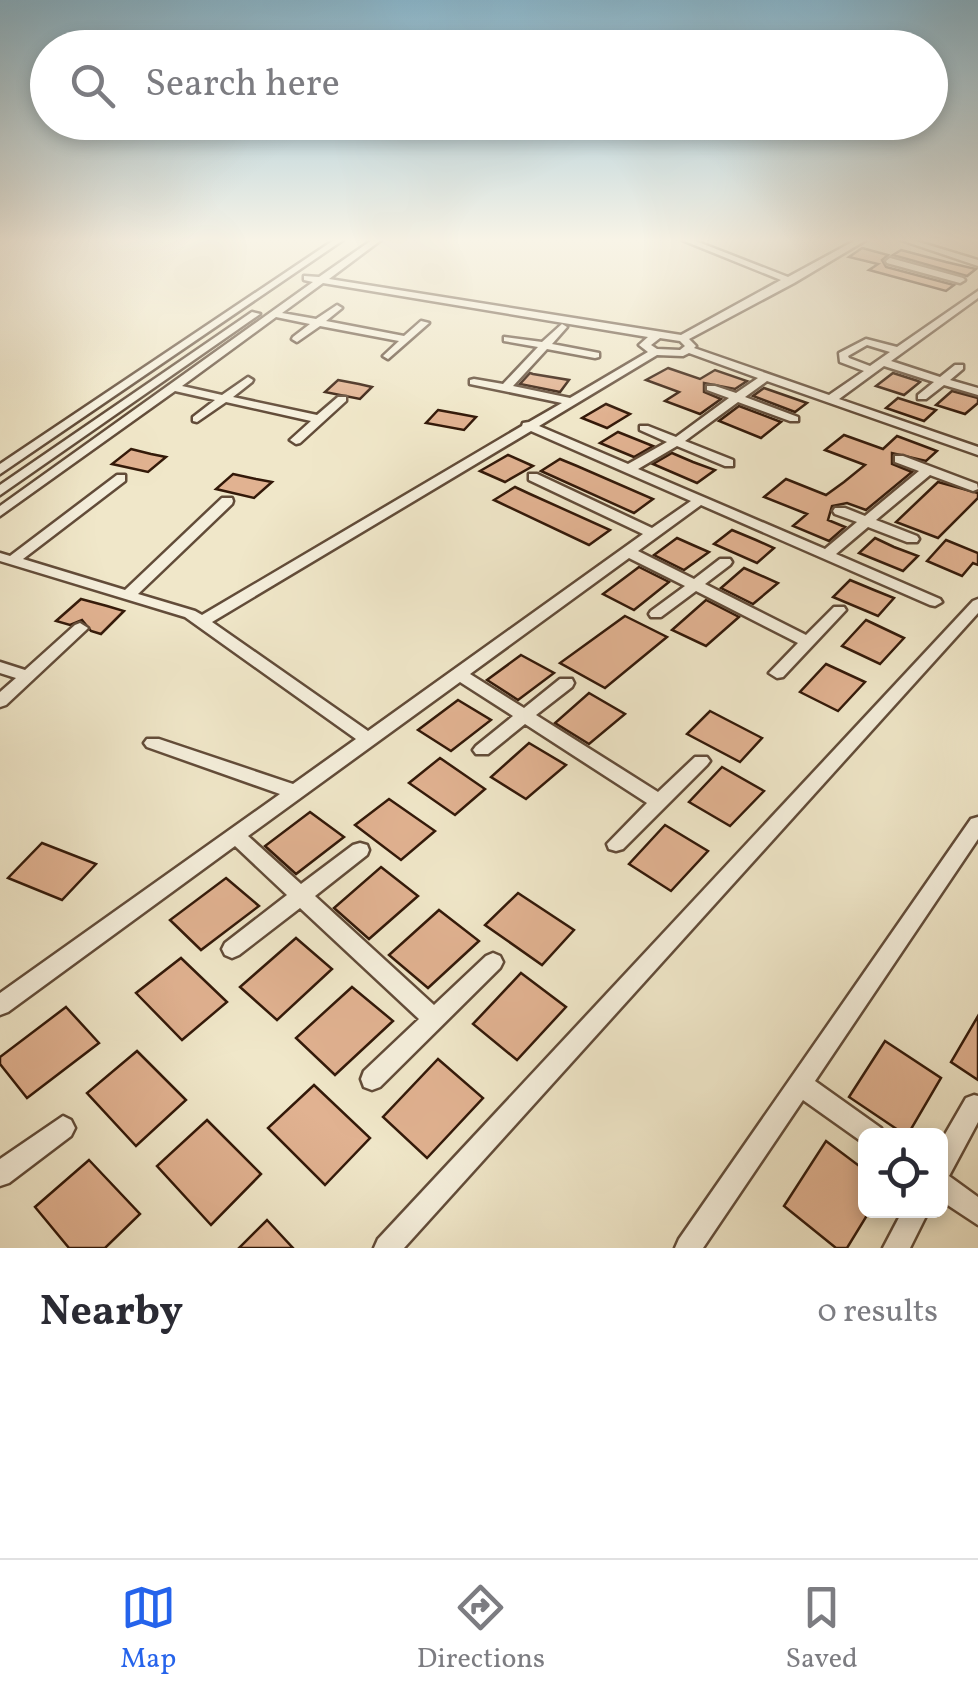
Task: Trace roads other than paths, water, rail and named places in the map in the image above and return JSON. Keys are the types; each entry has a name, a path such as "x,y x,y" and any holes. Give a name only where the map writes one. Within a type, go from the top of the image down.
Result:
{"street":[{"path":"0,470 252,298"},
{"path":"0,492 286,298"},
{"path":"0,512 291,298"},
{"path":"401,298 562,327 674,354 762,298"},
{"path":"417,298 658,335 978,451"},
{"path":"832,399 972,298"},
{"path":"960,306 978,311"},
{"path":"297,339 337,308"},
{"path":"273,314 406,339"},
{"path":"388,356 424,323"},
{"path":"506,389 562,327"},
{"path":"203,621 570,401 650,348 658,335"},
{"path":"508,340 595,354"},
{"path":"872,370 844,360 843,355 866,342 899,351"},
{"path":"883,362 978,392"},
{"path":"922,397 959,367"},
{"path":"628,468 676,442 767,376"},
{"path":"197,419 248,380"},
{"path":"474,382 570,401"},
{"path":"172,387 319,419"},
{"path":"711,388 794,418"},
{"path":"296,440 342,398"},
{"path":"528,426 936,602"},
{"path":"644,428 729,463"},
{"path":"899,460 973,486"},
{"path":"826,555 928,470"},
{"path":"534,477 653,534"},
{"path":"6,558 120,478"},
{"path":"3,1000 700,500"},
{"path":"129,594 226,501"},
{"path":"840,511 912,540"},
{"path":"629,552 806,641"},
{"path":"6,558 129,594 203,621 368,739"},
{"path":"656,614 725,562"},
{"path":"388,1248 978,604"},
{"path":"778,673 839,610"},
{"path":"0,701 80,628"},
{"path":"0,666 28,676"},
{"path":"459,674 658,802"},
{"path":"482,750 566,683"},
{"path":"153,743 295,792"},
{"path":"616,844 701,761"},
{"path":"688,1248 971,849 978,824"},
{"path":"235,835 434,1018"},
{"path":"232,949 360,850"},
{"path":"372,1079 492,962"},
{"path":"802,1086 862,1128"},
{"path":"948,1153 974,1106"},
{"path":"0,1174 63,1128"},
{"path":"948,1190 978,1212"},
{"path":"896,1248 913,1218"}]}
